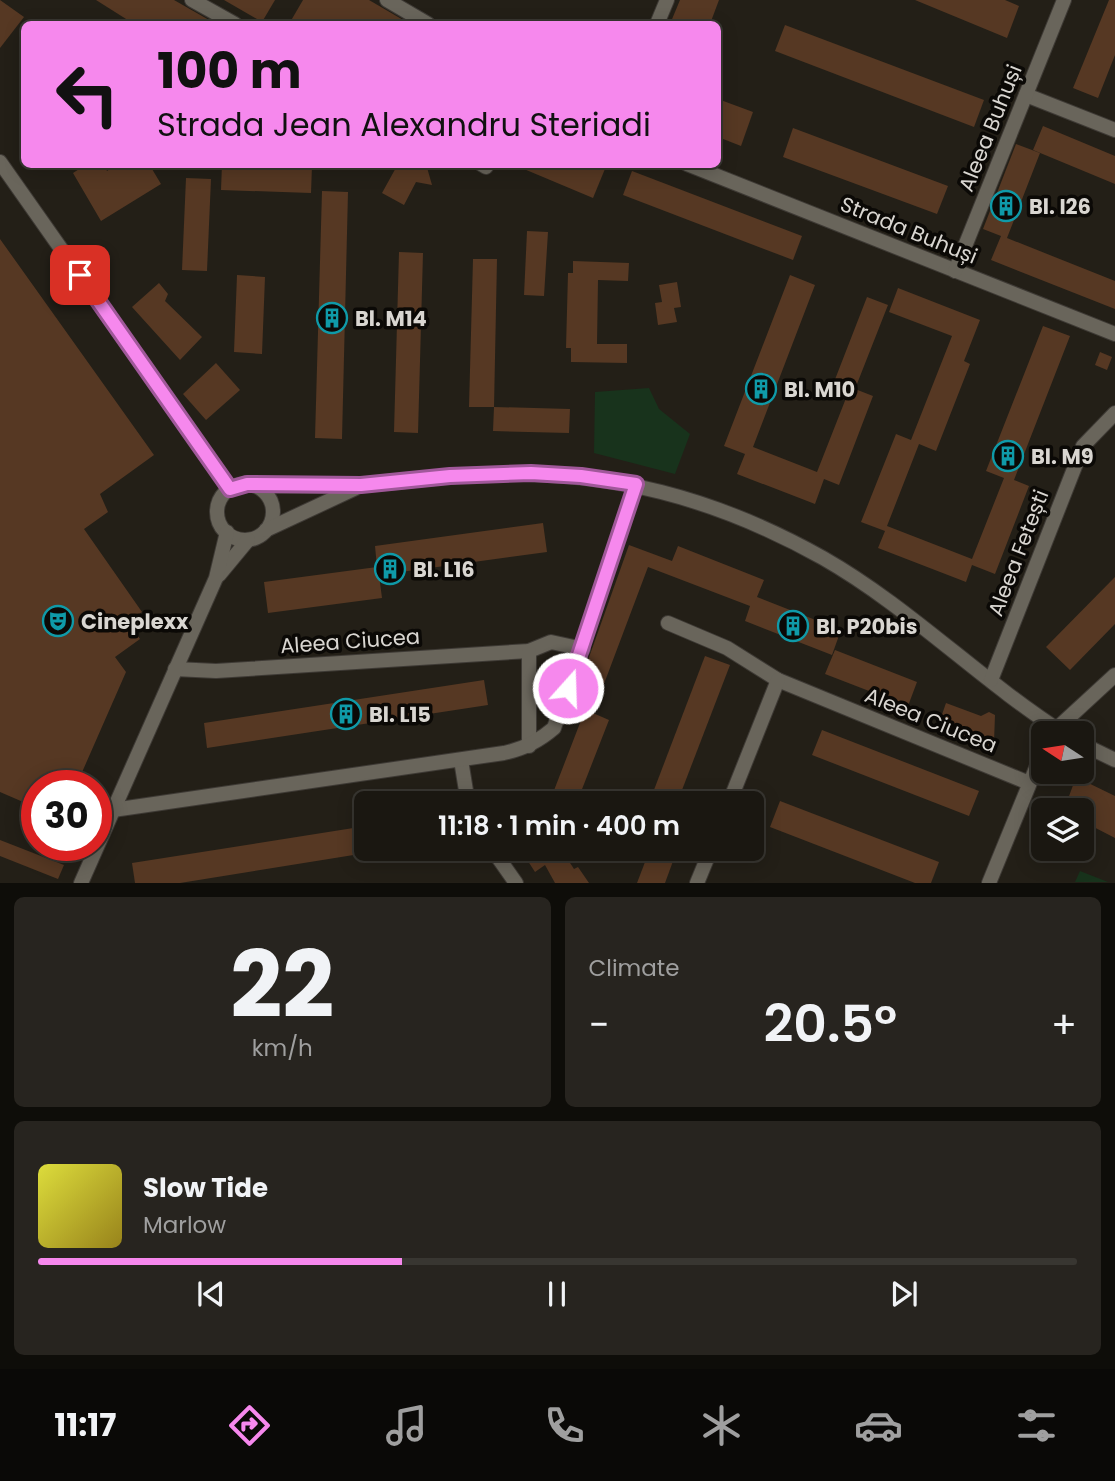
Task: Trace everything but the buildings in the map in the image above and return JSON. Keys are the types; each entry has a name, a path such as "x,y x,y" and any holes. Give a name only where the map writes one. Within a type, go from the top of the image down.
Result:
{"street":[{"path":"192,0 230,21"},
{"path":"387,0 423,21"},
{"path":"658,21 667,0"},
{"name":"Aleea Buhuși","path":"955,271 1064,0"},
{"path":"1026,95 1113,125"},
{"path":"0,162 230,489"},
{"name":"Strada Buhuși","path":"697,168 1115,334"},
{"name":"Aleea Fetești","path":"991,680 1083,446 1115,412"},
{"path":"248,540 227,533 219,522 218,508 222,497 230,489 247,484 361,485 450,476 531,473 581,476 636,484 736,519 824,559 1043,721"},
{"path":"113,810 461,760 518,751 529,746 554,728 583,649 636,484"},
{"path":"216,578 248,540 361,485"},
{"path":"256,486 269,497 272,505 273,514 266,530"},
{"path":"81,883 216,578 227,533"},
{"name":"Aleea Ciucea","path":"668,624 727,648 778,680 1029,783"},
{"name":"Aleea Ciucea","path":"175,669 216,671 529,651 551,642 583,649"},
{"path":"529,651 529,746"},
{"path":"1068,721 1115,675"},
{"path":"734,791 778,680"},
{"path":"1094,750 1115,760"},
{"path":"461,760 466,791"},
{"path":"989,883 1031,778"},
{"path":"500,861 516,883"},
{"path":"697,883 706,861"}],"green space":[{"path":"649,388 659,409 690,434 675,474 594,453 595,392"},
{"path":"1080,871 1108,882 1075,882"}],"place":[{"name":"Bl. I26","path":"1006,206"},
{"name":"Bl. M14","path":"332,318"},
{"name":"Bl. M10","path":"761,389"},
{"name":"Bl. M9","path":"1008,456"},
{"name":"Bl. L16","path":"390,569"},
{"name":"Cineplexx","path":"58,621"},
{"name":"Bl. P20bis","path":"793,626"},
{"name":"Bl. L15","path":"346,714"}],"route":[{"path":"80,275 230,489 247,484 361,485 450,476 531,473 563,474 636,484 568,688"}]}
